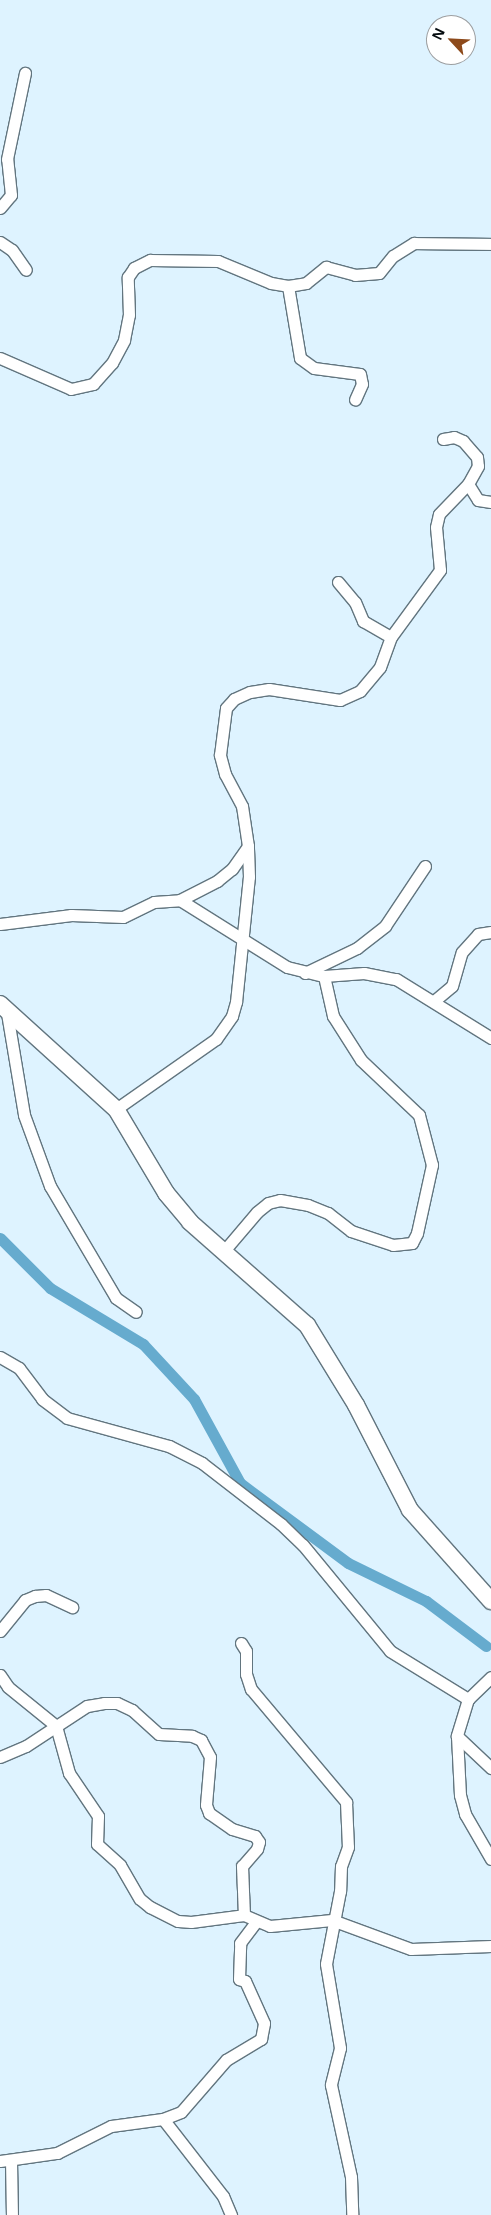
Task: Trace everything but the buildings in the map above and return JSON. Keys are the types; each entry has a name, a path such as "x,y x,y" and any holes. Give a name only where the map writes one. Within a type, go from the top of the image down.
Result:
{"street":[{"path":"0,208 11,195 7,159 25,73"},
{"path":"0,242 12,250 26,270"},
{"path":"0,358 71,388 93,384 112,363 124,340 129,315 128,276 134,268 150,260 218,261 288,286 306,283 326,268 355,275 379,273 393,256 414,243 491,244"},
{"path":"288,286 300,358 314,368 360,374 362,384 355,400"},
{"path":"116,1109 198,1054 226,1027 240,984 241,938 249,877 248,846 242,806 225,774 220,755 226,708 242,695 269,689 325,699 348,698 360,690 380,667 391,637 440,570 436,539 439,514 468,484 478,466 477,457 463,441 454,437 443,439"},
{"path":"468,484 478,500 491,502"},
{"path":"338,582 355,602 363,621 391,637"},
{"path":"0,924 72,915 123,917 154,902 180,900 217,881 232,869 248,846"},
{"path":"305,973 358,948 386,926 425,866"},
{"path":"180,900 282,965 305,973 324,976 377,974 414,988 491,1038"},
{"path":"434,1001 452,986 462,952 478,934 491,932"},
{"path":"223,1252 256,1212 268,1203 280,1200 308,1205 328,1213 351,1231 393,1245 412,1243 418,1233 432,1165 419,1115 361,1060 333,1016 324,976"},
{"path":"4,1008 116,1109 176,1207 223,1252 306,1325 332,1362 410,1510 491,1601"},
{"path":"4,1008 24,1115 50,1186 116,1298 136,1312"},
{"path":"0,1357 19,1368 42,1399 67,1418 169,1446 202,1463 282,1524 303,1545 390,1651 468,1699"},
{"path":"0,1632 25,1600 35,1596 46,1595 72,1607"},
{"path":"241,1643 246,1650 246,1674 251,1689 346,1802 348,1847 341,1866 340,1891 332,1920 326,1964 340,2048 331,2085 351,2177 352,2215"},
{"path":"0,1675 8,1687 56,1726 69,1773 98,1816 97,1844 125,1872 140,1899 178,1921 244,1915 256,1922 270,1926 332,1920 411,1949 491,1946"},
{"path":"490,1854 465,1814 460,1795 457,1736 468,1699 491,1677"},
{"path":"0,1758 87,1706 117,1703 132,1710 159,1734 192,1736 201,1740 210,1757 206,1804 209,1813 232,1829 255,1836 258,1842 257,1849 242,1866 244,1915"},
{"path":"457,1736 491,1768"},
{"path":"12,2215 6,2161 69,2149 111,2126 163,2119 189,2105 226,2060 261,2038 264,2023 245,1981 239,1979 240,1943 256,1922"},
{"path":"163,2119 223,2196 231,2215"}],"waterway":[{"path":"0,1238 50,1288 143,1344 194,1399 240,1483 348,1563 426,1601 486,1646"}]}
